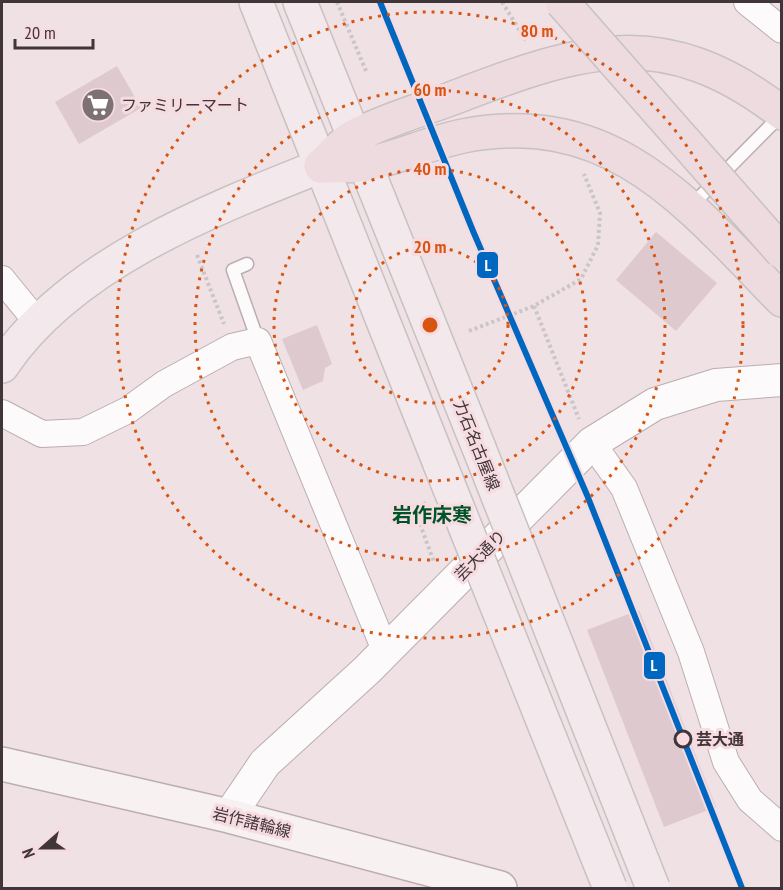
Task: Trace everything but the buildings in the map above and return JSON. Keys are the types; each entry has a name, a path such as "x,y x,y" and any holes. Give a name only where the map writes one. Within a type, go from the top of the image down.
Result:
{"highway":[{"path":"562,2 782,252"},
{"path":"590,2 782,219"},
{"path":"321,166 513,76 588,55 621,52 659,54 701,65 722,73 753,90 782,113"},
{"path":"359,150 498,131 533,132 568,137 602,147 633,162 662,182 772,290"}],"main road":[{"path":"256,2 610,888"},
{"name":"力石名古屋線","path":"300,2 653,888"},
{"path":"2,366 38,323 79,288 157,237 216,208 321,166"},
{"name":"岩作諸輪線","path":"2,764 229,816 500,888"}],"street":[{"path":"747,2 782,30"},
{"path":"2,279 38,323"},
{"path":"2,413 42,435 83,432 128,410 164,384 232,347 258,341 385,650"},
{"name":"芸大通り","path":"229,816 265,763 367,670 586,432 655,404 716,385 782,380"},
{"path":"586,432 624,488 691,652 726,762 750,800 782,828"}],"lane":[{"path":"690,207 782,113"},
{"path":"247,264 233,270 258,341"}],"path":[{"path":"337,2 366,71"},
{"path":"502,2 528,44"},
{"path":"469,331 534,306 581,279 598,245 600,213 579,164"},
{"path":"197,255 232,347"},
{"path":"534,306 586,432"},
{"path":"429,502 414,508 436,567"}],"transit line":[{"name":"L","path":"380,2 473,231 587,495 742,888"}],"place":[{"name":"ファミリーマート","path":"98,105"},
{"name":"芸大通","path":"683,739"}],"district":[{"name":"岩作床寒","path":"432,515"}]}
